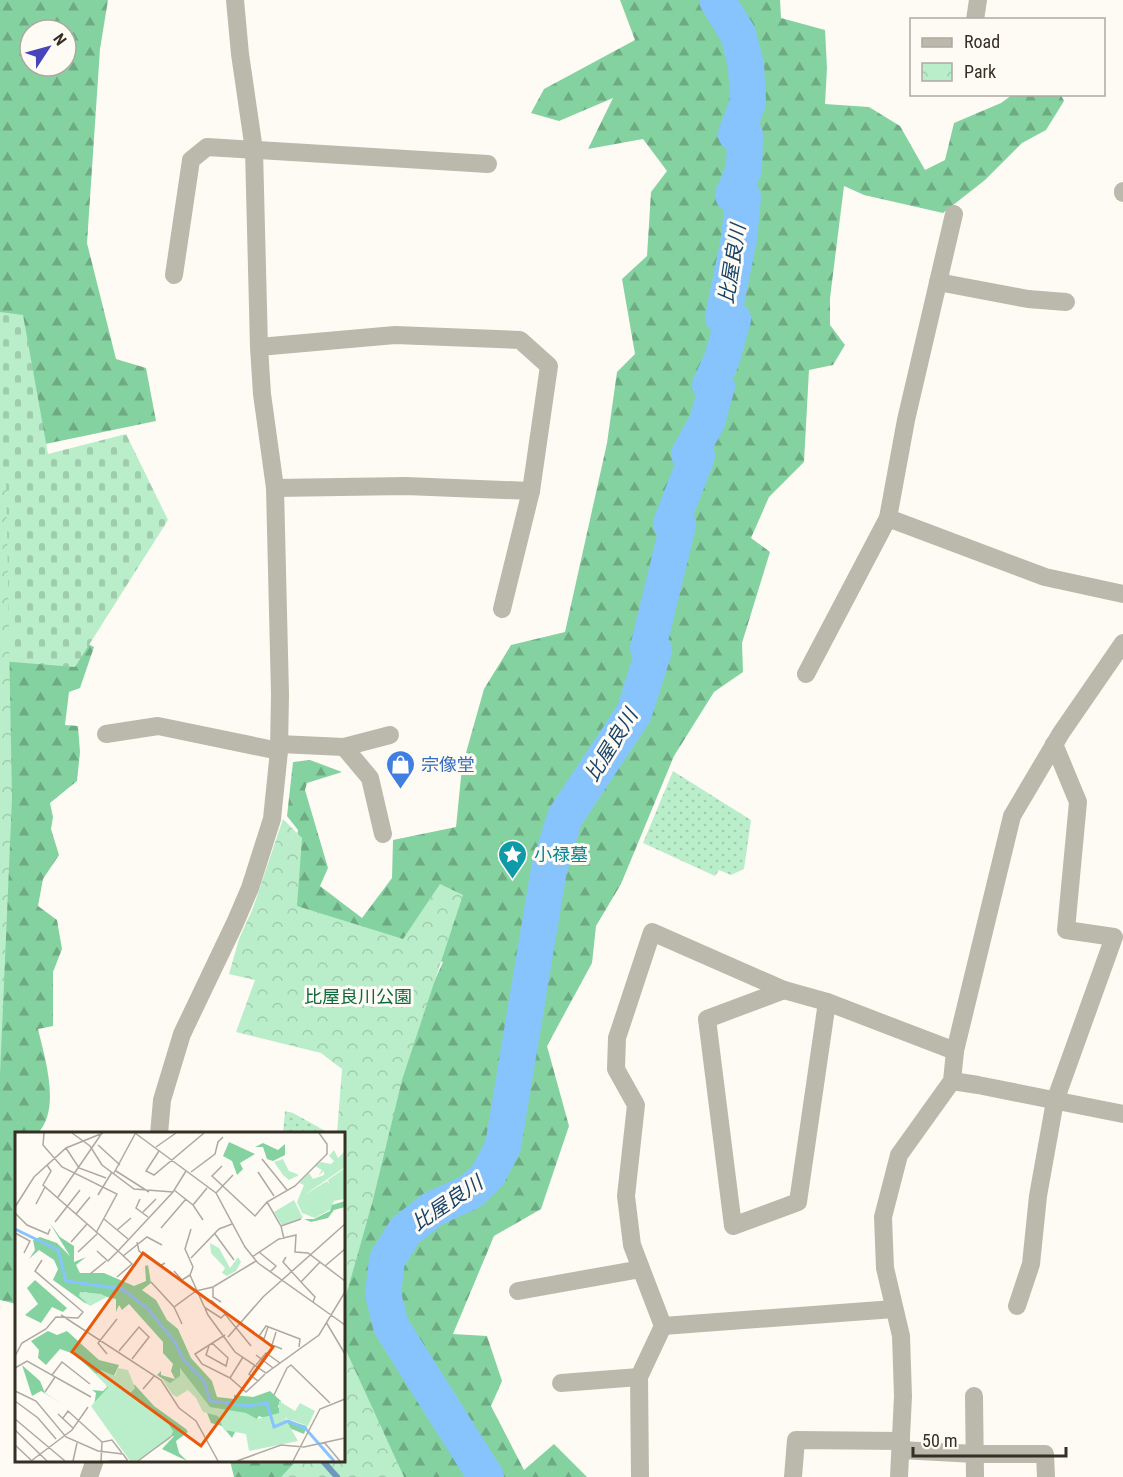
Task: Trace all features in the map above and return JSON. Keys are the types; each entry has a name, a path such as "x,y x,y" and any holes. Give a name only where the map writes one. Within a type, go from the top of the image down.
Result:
{"street":[{"path":"159,1132 162,1100 182,1034 250,888 272,819 279,747 275,488 262,394 259,347 254,150 240,54 235,0"},
{"path":"975,18 978,0"},
{"path":"174,275 191,160 207,147 488,164"},
{"path":"806,674 888,518 906,420 954,214"},
{"path":"938,282 1028,299 1066,303"},
{"path":"259,347 395,335 520,340 549,366 531,491 502,609"},
{"path":"275,488 406,486 531,491"},
{"path":"888,518 1045,577 1123,594"},
{"path":"899,1477 903,1396 901,1336 885,1268 883,1217 899,1155 952,1081 955,1051 1012,816 1054,744 1123,643"},
{"path":"106,734 158,726 279,747 344,747 390,735"},
{"path":"1017,1306 1031,1264 1038,1196 1055,1101 1119,931 1066,930 1078,802 1054,744"},
{"path":"344,747 370,778 383,834"},
{"path":"640,1477 639,1377 663,1326 632,1245 626,1196 636,1105 616,1069 616,1038 652,932 784,990 827,1002 955,1051"},
{"path":"784,990 707,1019 733,1226 798,1202 827,1002"},
{"path":"952,1081 978,1084 1123,1114"},
{"path":"518,1291 641,1269"},
{"path":"663,1326 894,1309"},
{"path":"561,1383 639,1377"},
{"path":"974,1396 975,1477"},
{"path":"793,1477 796,1440 901,1445 975,1454 1045,1454 1046,1477"},
{"path":"89,1477 95,1462"}],"green space":[{"path":"0,0 108,0 100,49 87,243 116,359 146,368 156,421 31,447 0,377"},
{"path":"620,0 780,0 781,18 825,30 827,68 825,104 869,107 900,126 925,170 945,160 954,123 1001,103 1011,96 1062,96 1064,101 1046,130 1022,143 985,180 943,213 864,195 844,186 830,298 830,325 845,345 833,365 809,370 804,462 769,497 751,538 770,552 742,643 743,672 714,692 674,756 621,884 596,926 592,963 547,1046 569,1126 541,1209 494,1236 453,1334 487,1336 502,1381 491,1406 524,1470 554,1444 587,1477 388,1477 345,1385 345,1229 414,1026 443,962 300,927 287,906 298,830 287,816 293,762 310,760 342,772 307,783 305,790 328,868 320,886 362,918 392,878 393,840 456,827 462,767 484,689 511,645 565,632 607,443 617,372 635,354 622,279 647,256 651,192 667,171 643,139 588,149 613,98 559,121 531,113 544,89 635,40"},
{"path":"0,312 23,315 48,454 126,434 168,520 75,667 0,661"},
{"path":"0,472 6,473 12,798 0,1075"},
{"path":"0,637 80,640 94,647 80,688 69,692 65,725 78,726 80,752 77,781 50,803 53,817 51,829 59,855 43,879 38,906 57,920 62,949 53,972 53,1026 38,1029 49,1083 49,1111 39,1132 15,1132 15,1304 0,1300"},
{"path":"673,771 751,820 744,869 731,875 719,870 715,876 643,843"},
{"name":"比屋良川公園","path":"283,819 302,838 297,906 403,939 440,884 463,895 402,1080 373,1200 345,1299 345,1132 337,1132 342,1069 321,1053 236,1032 255,980 229,974 239,939 253,908"},
{"path":"285,1111 327,1132 283,1132"},
{"path":"345,1348 404,1477 281,1477 295,1462 345,1462"},
{"path":"230,1462 311,1462 319,1477 234,1477"}],"waterway":[{"name":"比屋良川","path":"486,1477 391,1326 383,1294 387,1260 405,1231 433,1209 470,1192 488,1175 503,1146 549,869 565,817 634,713 654,650 648,648 678,525 671,524 697,456 689,454 707,422 717,386 710,385 722,359 733,319 723,317 739,239 743,197 733,195 744,169 745,135 736,134 748,102 746,65 738,34 717,0"},
{"path":"324,1462 337,1477"}],"place":[{"name":"宗像堂","path":"400,790"},
{"name":"小禄墓","path":"513,880"}]}
